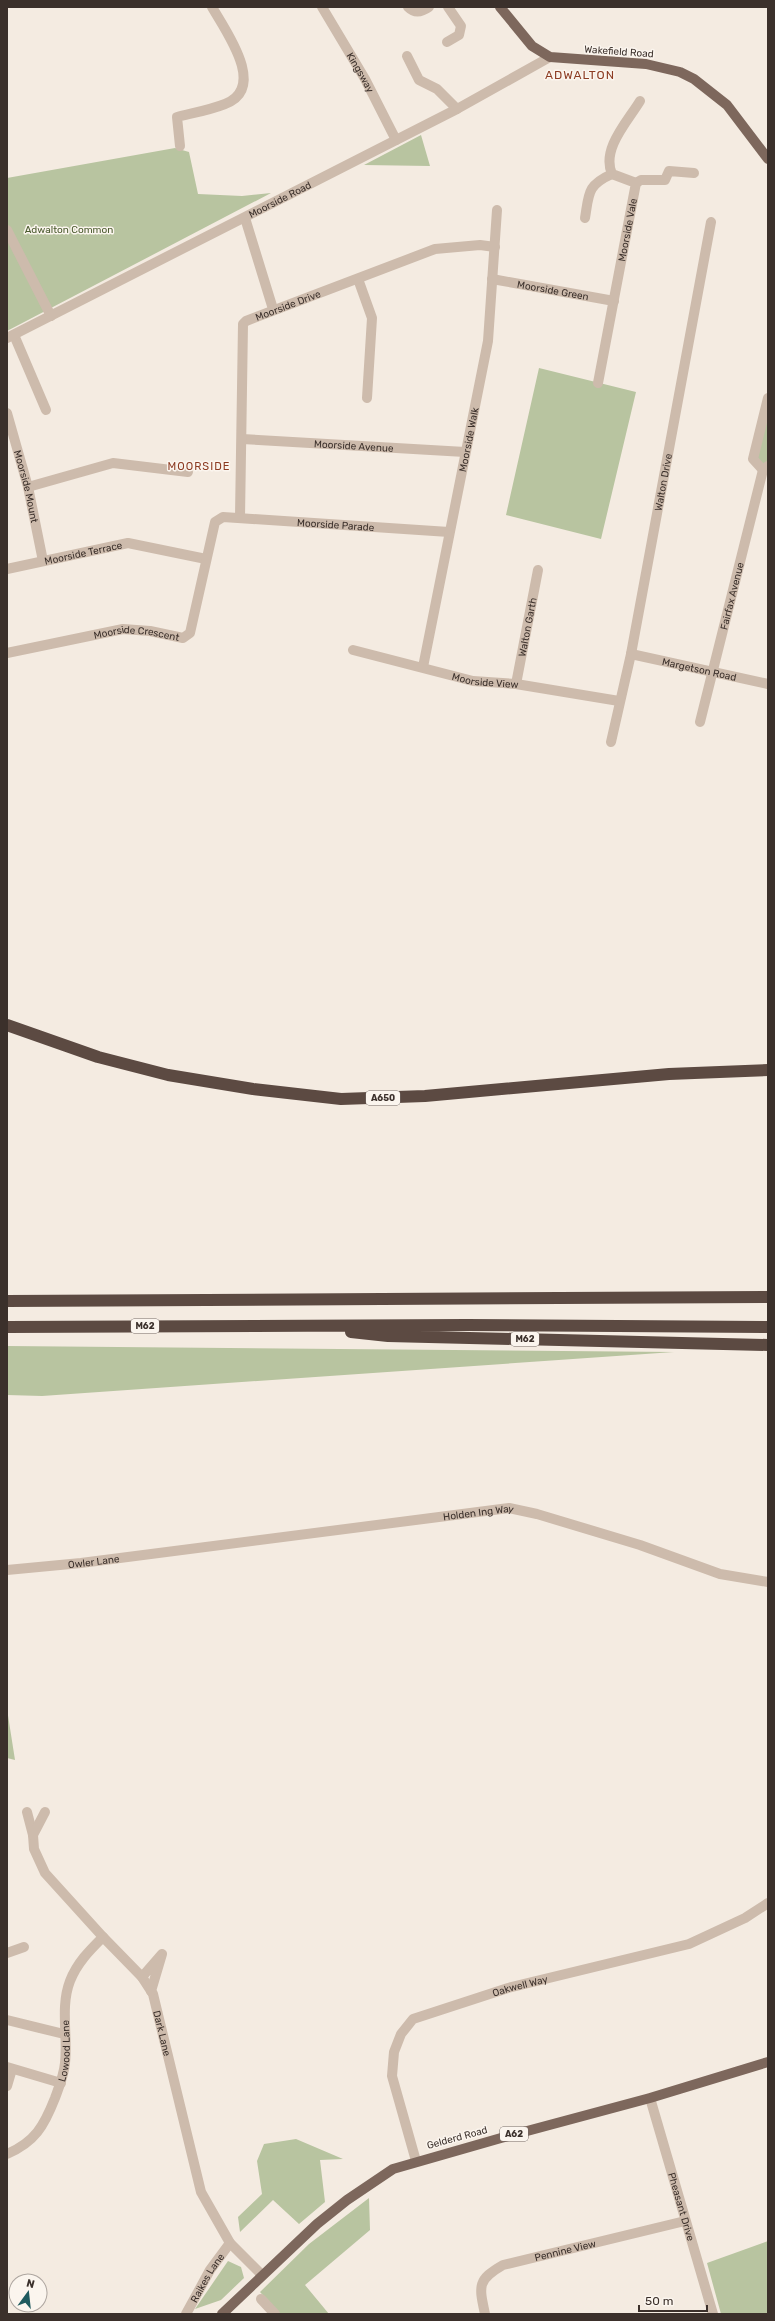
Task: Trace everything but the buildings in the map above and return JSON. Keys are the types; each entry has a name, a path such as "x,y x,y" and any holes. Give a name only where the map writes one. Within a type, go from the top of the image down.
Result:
{"highway":[{"name":"A650","path":"7,1025 98,1056 168,1075 253,1089 341,1099 424,1096 669,1074 768,1070"},
{"path":"7,1301 768,1296"},
{"name":"M62","path":"283,1326 388,1336 768,1345"},
{"name":"M62","path":"7,1327 283,1326 768,1328"}],"main road":[{"path":"500,7 532,46 550,57"},
{"name":"Wakefield Road","path":"550,57 646,64 680,72 720,98 768,158"},
{"name":"Gelderd Road","path":"222,2314 317,2224 347,2200 393,2169 416,2161 650,2098 768,2062"}],"street":[{"path":"180,146 177,116 226,104 239,93 244,80 244,66 212,7"},
{"name":"Kingsway","path":"322,7 365,79 396,140"},
{"path":"408,7 416,12 423,11 429,7"},
{"path":"447,42 459,35 460,30 460,26 448,7"},
{"path":"407,56 419,80 437,89 457,109"},
{"name":"Moorside Road","path":"10,337 457,109 550,57"},
{"path":"612,174 608,166 615,139 640,101"},
{"path":"585,218 590,192 597,180 612,174 636,183 641,180 666,180 669,171 694,173"},
{"name":"Moorside Vale","path":"598,382 636,183"},
{"name":"Moorside Walk","path":"423,667 488,341 497,210"},
{"path":"245,218 273,309"},
{"name":"Walton Drive","path":"611,742 619,701 631,654 711,222"},
{"path":"7,230 51,316"},
{"name":"Moorside Drive","path":"240,517 243,324 246,321 273,309 358,279 435,249 480,245 495,247"},
{"path":"358,279 372,318 367,398"},
{"name":"Moorside Green","path":"492,279 614,301"},
{"path":"10,337 46,410"},
{"name":"Fairfax Avenue","path":"700,722 765,468 753,459 768,398"},
{"name":"Moorside Mount","path":"7,413 28,487 44,561"},
{"name":"Moorside Avenue","path":"242,439 465,452"},
{"path":"28,487 113,463 188,472"},
{"name":"Moorside Parade","path":"223,517 449,532"},
{"name":"Moorside Crescent","path":"7,653 123,629 150,631 183,638 190,633 215,522 223,517"},
{"name":"Moorside Terrace","path":"7,569 128,543 206,559"},
{"name":"Walton Garth","path":"516,684 538,570"},
{"name":"Moorside View","path":"353,650 473,681 516,684 619,701"},
{"name":"Margetson Road","path":"631,654 768,684"},
{"name":"Holden Ing Way","path":"180,1549 509,1508 537,1514 636,1544 720,1574 768,1582"},
{"name":"Owler Lane","path":"7,1570 81,1563 180,1549"},
{"name":"Dark Lane","path":"28,1812 33,1835 34,1849 45,1873 102,1937 142,1977 151,1991 201,2192 230,2243 262,2275"},
{"path":"33,1835 45,1812"},
{"name":"Oakwell Way","path":"416,2161 392,2076 394,2052 401,2034 413,2019 508,1988 689,1944 745,1918 768,1903"},
{"name":"Lowood Lane","path":"7,2154 32,2140 44,2125 61,2083 65,2064 64,2034 66,1996 70,1982 80,1961 102,1937"},
{"path":"7,1953 24,1947"},
{"path":"142,1977 162,1954 151,1991"},
{"path":"7,2020 64,2034"},
{"path":"7,2086 9,2068 61,2083"},
{"name":"Pheasant Drive","path":"650,2098 713,2314"},
{"name":"Pennine View","path":"485,2314 481,2286 483,2279 503,2265 685,2221"},
{"name":"Raikes Lane","path":"186,2314 210,2270 230,2243"},
{"path":"261,2300 273,2313"}],"green space":[{"path":"421,135 430,166 364,165"},
{"name":"Adwalton Common","path":"175,148 189,152 198,194 242,196 271,193 7,331 7,178"},
{"path":"539,368 636,392 601,539 506,515"},
{"path":"768,398 768,466 753,459"},
{"path":"7,1346 674,1352 42,1396 7,1395"},
{"path":"7,1709 15,1760 7,1758"},
{"path":"296,2139 343,2159 320,2160 325,2202 299,2224 273,2200 240,2232 238,2217 262,2194 257,2161 264,2144"},
{"path":"369,2198 370,2230 305,2285 329,2314 280,2314 260,2292 309,2244"},
{"path":"768,2241 768,2314 721,2314 707,2263"},
{"path":"228,2261 241,2267 244,2278 221,2300 195,2309"}],"district":[{"name":"ADWALTON","path":"580,75"},
{"name":"MOORSIDE","path":"199,466"}]}
